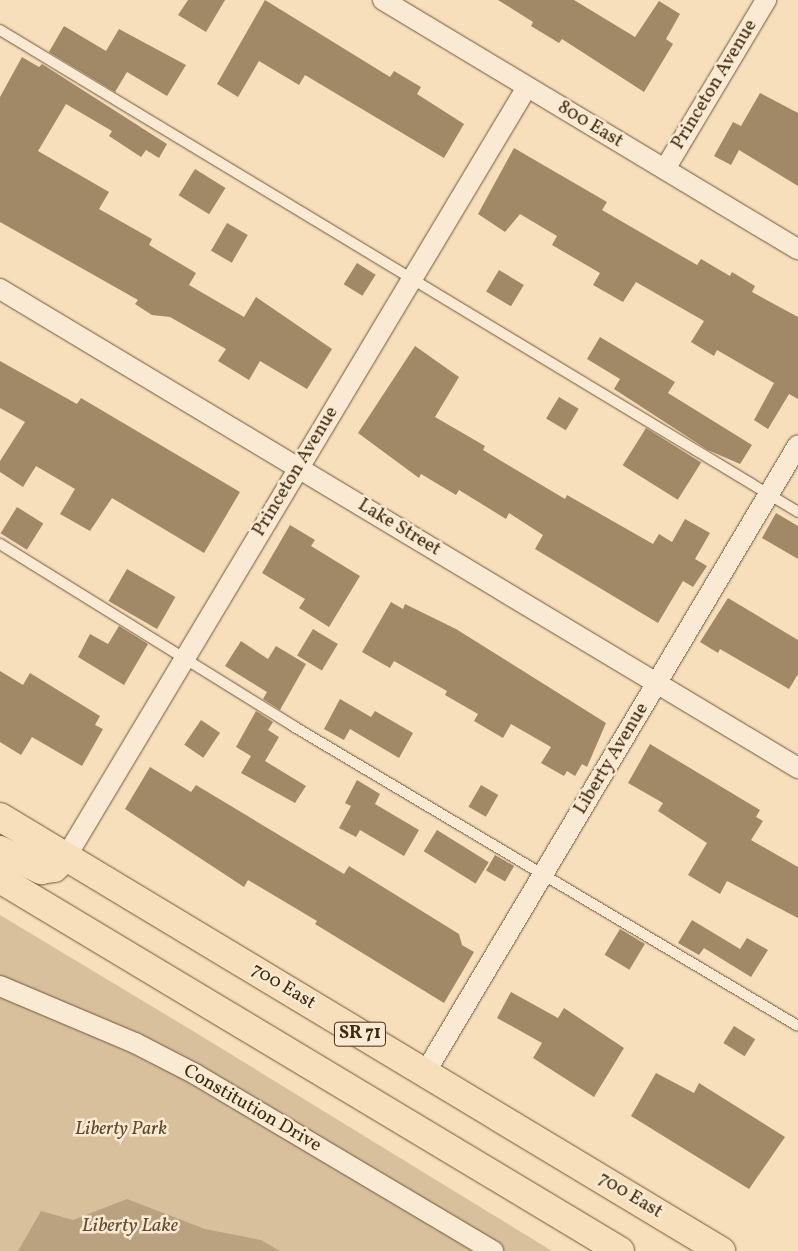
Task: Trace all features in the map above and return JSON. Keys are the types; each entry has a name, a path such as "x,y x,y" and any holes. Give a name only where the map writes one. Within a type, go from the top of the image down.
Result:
{"main road":[{"name":"700 East","path":"0,817 720,1251"},
{"path":"0,850 41,870 54,868 66,857"},
{"name":"SR 71","path":"0,879 620,1251"}],"street":[{"name":"800 East","path":"383,0 798,250"},
{"name":"Princeton Avenue","path":"665,169 766,0"},
{"name":"Princeton Avenue","path":"66,857 527,86"},
{"name":"Lake Street","path":"0,289 798,768"},
{"name":"Liberty Avenue","path":"425,1072 798,445"},
{"name":"Constitution Drive","path":"0,986 136,1043 195,1074 493,1251"}],"lane":[{"path":"0,30 798,512"},
{"path":"0,544 185,659 798,1026"}],"green space":[{"name":"Liberty Park","path":"0,915 193,1031 552,1251 0,1251"}],"water":[{"name":"Liberty Lake","path":"127,1199 205,1229 261,1240 280,1251 18,1251 41,1211 73,1220"}],"building":[{"path":"188,0 225,0 206,32 178,15"},
{"path":"265,0 390,77 394,71 421,87 417,94 464,124 444,158 305,75 299,85 259,61 238,97 217,84"},
{"path":"498,0 574,0 635,37 659,1 680,14 666,39 673,44 644,92 562,39 559,43 531,26 533,22"},
{"path":"64,26 106,51 119,29 186,65 167,96 127,72 115,92 49,52"},
{"path":"22,57 39,67 42,64 167,144 159,158 146,150 141,157 109,136 112,131 66,104 38,151 109,192 99,209 152,239 149,245 196,273 189,285 244,317 256,297 332,349 307,389 260,361 249,380 218,361 226,349 170,317 152,315 135,304 138,300 0,222 0,97"},
{"path":"760,93 798,113 798,186 739,150 731,165 714,156 733,122 741,126"},
{"path":"514,148 607,202 602,210 697,265 701,259 730,276 732,272 755,286 752,292 798,317 798,399 789,394 768,429 754,420 774,383 717,350 714,356 691,342 704,321 636,282 623,302 593,285 600,273 552,245 557,236 520,214 505,232 478,214"},
{"path":"195,169 226,188 209,214 179,195"},
{"path":"227,223 248,235 232,263 211,251"},
{"path":"357,263 376,275 362,296 344,284"},
{"path":"499,270 524,285 511,306 486,291"},
{"path":"600,337 675,382 668,393 752,445 740,464 708,450 614,389 620,379 587,359"},
{"path":"415,346 459,377 435,417 485,446 483,450 565,499 567,495 653,544 659,534 672,542 685,519 710,533 695,559 707,566 693,587 683,581 658,623 535,549 543,535 509,513 506,519 459,490 456,495 421,474 419,478 358,433"},
{"path":"0,361 77,404 81,398 240,492 204,553 112,498 90,531 60,514 75,489 36,466 23,487 0,472 0,461 25,422 0,408"},
{"path":"559,397 579,409 566,430 546,418"},
{"path":"646,428 701,462 678,500 623,465"},
{"path":"17,507 43,523 27,550 1,533"},
{"path":"776,513 798,526 798,559 762,538"},
{"path":"290,525 315,540 311,546 360,576 329,627 299,608 305,599 262,573"},
{"path":"127,569 175,597 157,629 108,601"},
{"path":"728,598 798,640 798,674 789,689 720,649 718,653 700,642"},
{"path":"391,602 403,609 405,604 456,629 606,723 587,767 582,764 575,776 567,771 564,776 541,763 551,747 511,724 503,738 474,721 478,714 445,695 447,691 394,661 390,668 362,652"},
{"path":"119,626 148,644 124,685 78,657 90,634 108,644"},
{"path":"313,629 338,644 322,671 297,656"},
{"path":"241,641 268,659 276,646 306,664 280,710 263,699 267,692 225,666"},
{"path":"0,671 23,685 30,673 100,716 95,725 103,729 82,766 32,737 21,755 0,742"},
{"path":"340,699 371,717 375,711 413,733 399,758 350,729 344,740 324,729"},
{"path":"256,711 273,722 268,730 279,737 265,761 306,786 295,803 241,773 251,756 236,747"},
{"path":"201,720 220,733 203,758 184,745"},
{"path":"650,744 760,810 756,817 763,821 751,840 798,867 798,918 727,881 720,894 688,875 707,843 658,811 663,803 628,783"},
{"path":"150,767 191,792 196,785 344,874 349,866 459,934 462,945 474,952 444,1003 315,924 317,921 248,880 244,887 125,809"},
{"path":"357,780 380,794 375,804 419,830 404,856 360,830 356,837 339,828 351,806 345,803"},
{"path":"481,785 498,795 486,817 468,807"},
{"path":"437,830 489,862 475,884 424,851"},
{"path":"495,855 514,866 505,882 486,871"},
{"path":"692,920 740,949 747,938 768,950 751,977 704,948 699,955 678,943"},
{"path":"620,929 645,944 629,970 605,955"},
{"path":"511,992 558,1018 564,1008 624,1048 594,1097 533,1058 542,1043 497,1018"},
{"path":"734,1026 755,1039 745,1056 723,1043"},
{"path":"656,1073 694,1093 699,1083 785,1137 749,1189 631,1116"}]}
